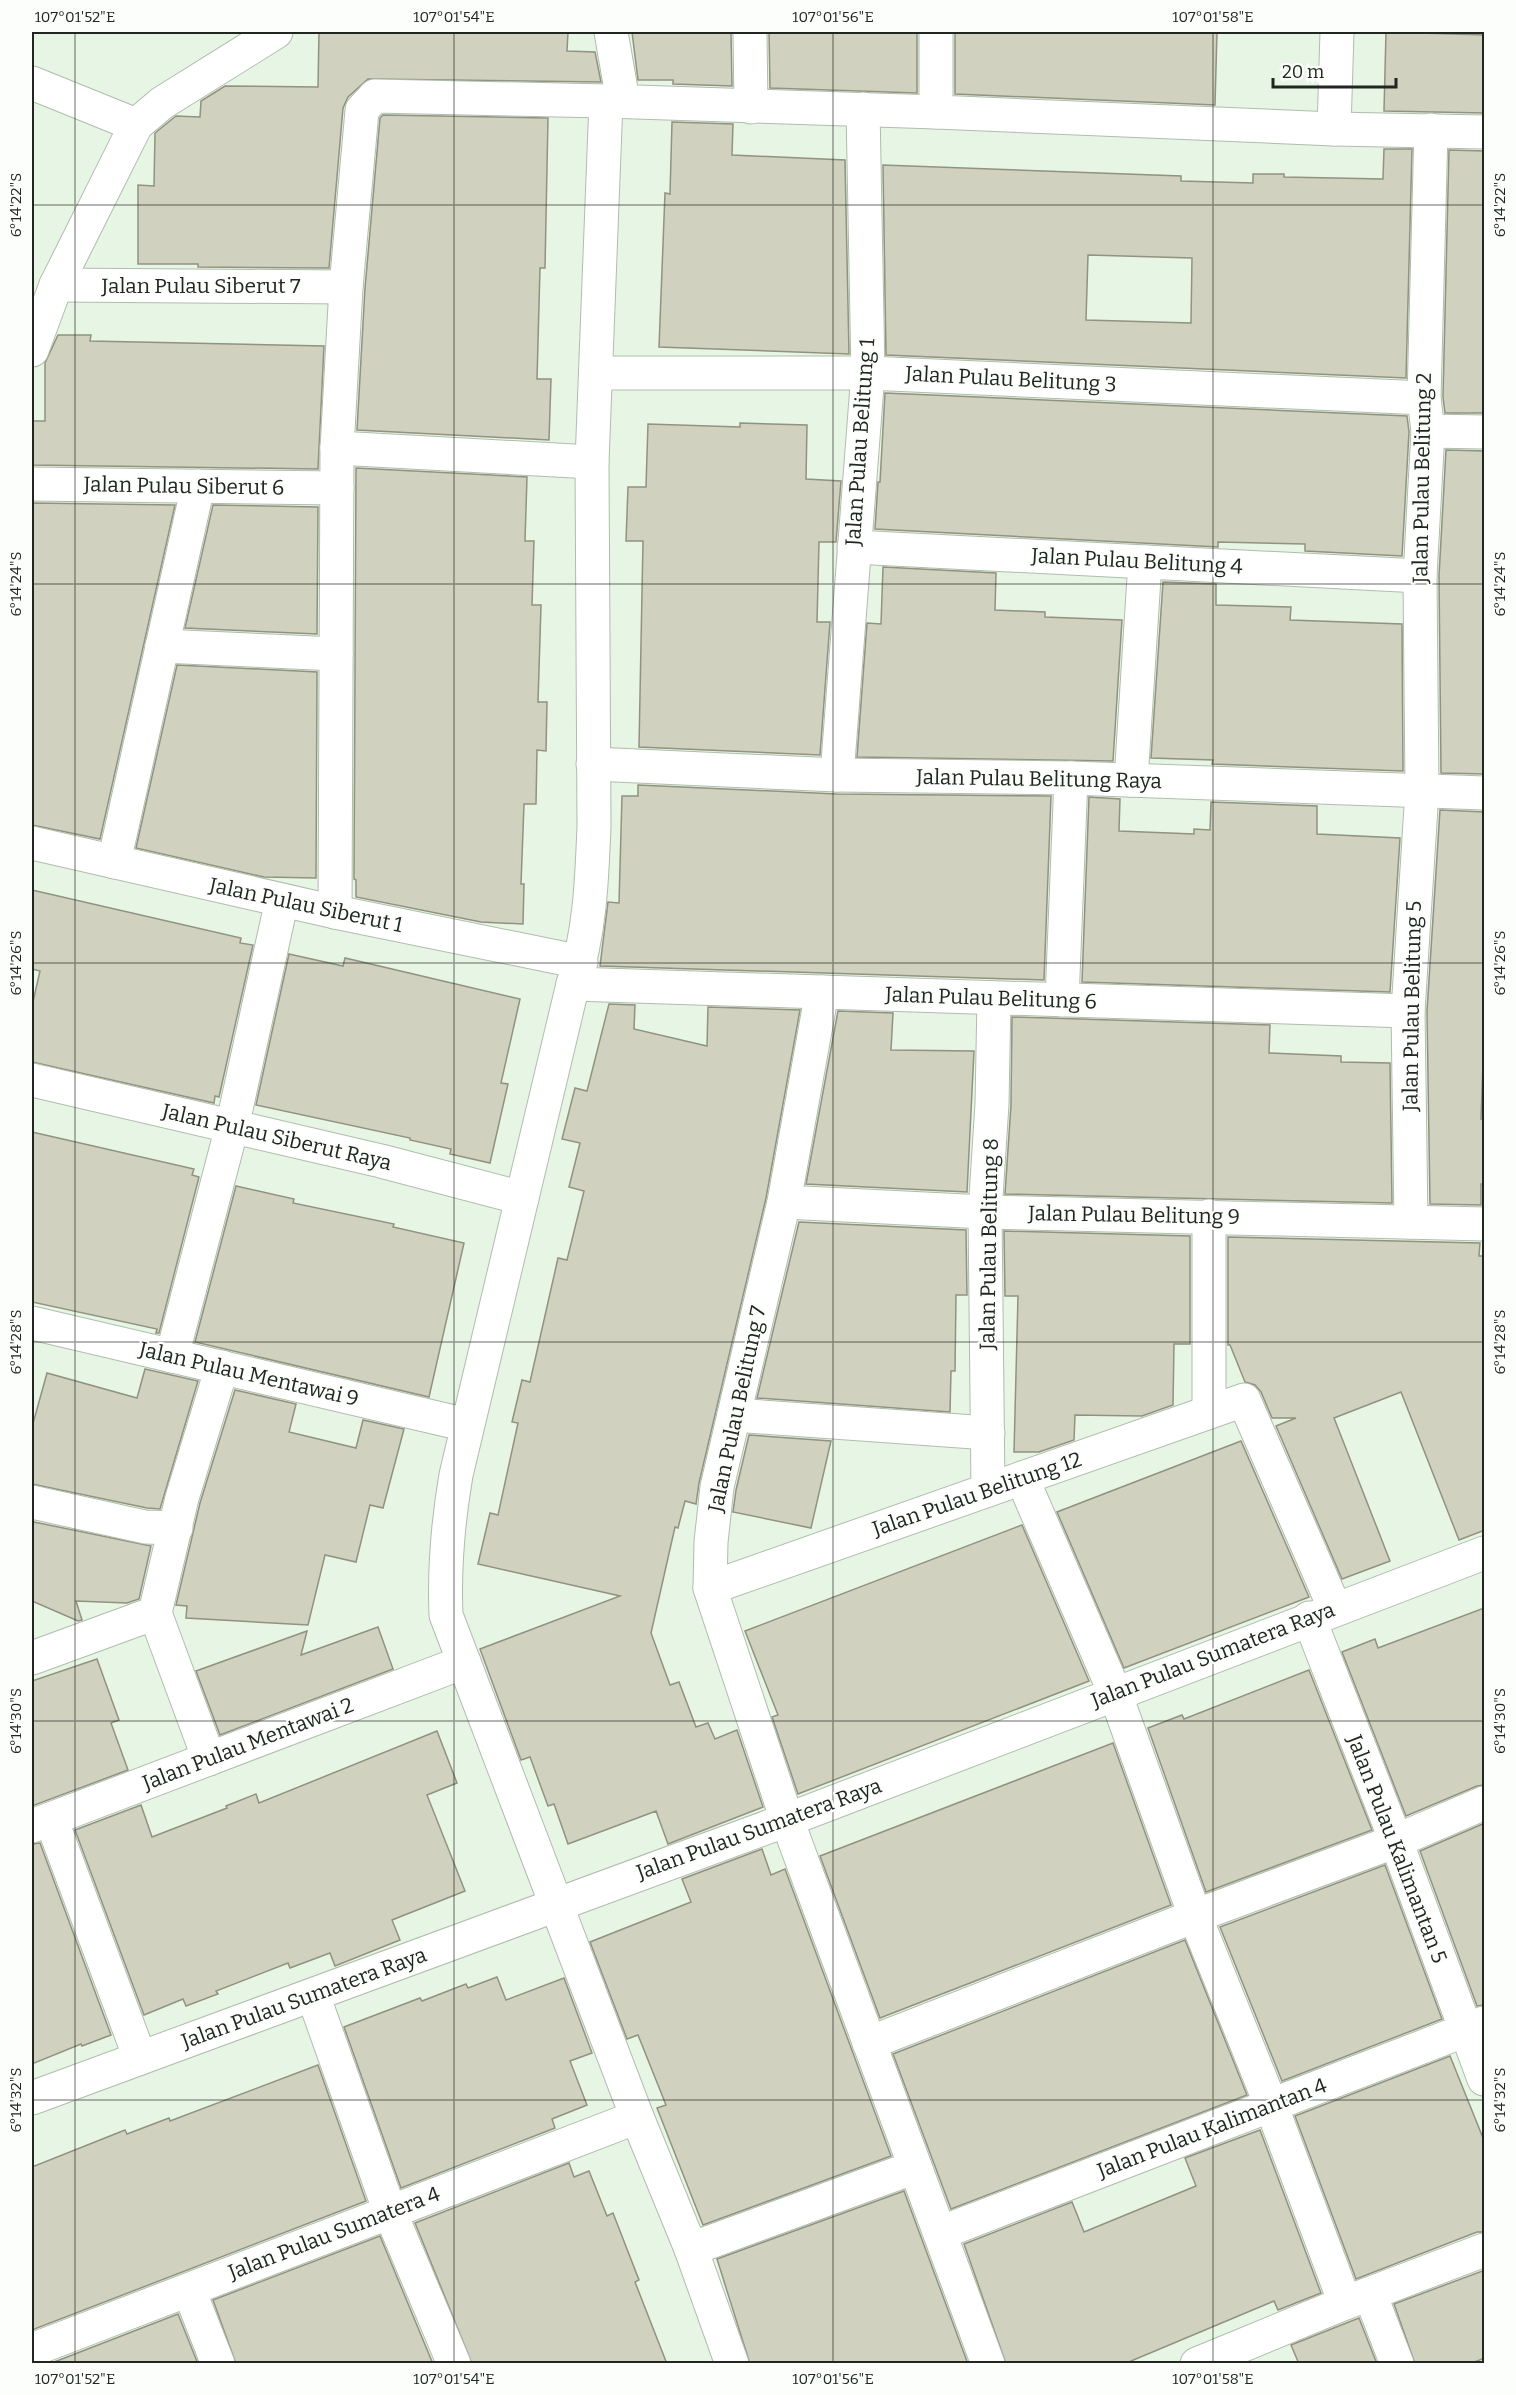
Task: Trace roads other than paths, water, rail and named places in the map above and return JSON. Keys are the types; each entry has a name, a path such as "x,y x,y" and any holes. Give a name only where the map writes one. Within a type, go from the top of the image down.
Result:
{"street":[{"path":"32,350 56,285 136,125 162,103 276,32"},
{"path":"611,32 614,101 592,462 594,826 592,885 577,973 467,1425 448,1528 444,1579 446,1615 637,2117 691,2249 732,2364"},
{"path":"750,32 751,107"},
{"path":"936,32 936,111"},
{"path":"1334,129 1337,32"},
{"path":"32,83 136,125"},
{"path":"335,912 337,448 346,287 362,110 375,96 936,111 1334,129 1485,132"},
{"name":"Jalan Pulau Belitung 1","path":"837,775 868,373 863,110"},
{"name":"Jalan Pulau Belitung 2","path":"1422,791 1420,576 1428,431 1424,398 1431,130"},
{"name":"Jalan Pulau Siberut 7","path":"56,285 346,287"},
{"name":"Jalan Pulau Belitung 3","path":"597,373 868,373 1424,398"},
{"path":"1428,431 1485,432"},
{"path":"337,448 592,462"},
{"name":"Jalan Pulau Siberut 6","path":"32,484 337,488"},
{"path":"114,862 198,486"},
{"name":"Jalan Pulau Belitung 4","path":"854,547 1420,576"},
{"path":"1131,780 1145,562"},
{"path":"162,646 336,654"},
{"name":"Jalan Pulau Belitung Raya","path":"593,764 837,775 1071,778 1485,793"},
{"path":"1062,1000 1071,778"},
{"name":"Jalan Pulau Belitung 5","path":"1411,1222 1408,1011 1422,791"},
{"name":"Jalan Pulau Siberut 1","path":"32,843 335,912 577,973"},
{"path":"172,1356 232,1127 282,900"},
{"name":"Jalan Pulau Belitung 6","path":"577,973 822,992 1408,1011"},
{"name":"Jalan Pulau Belitung 7","path":"822,992 784,1202 717,1487 711,1542 710,1588 787,1820 988,2364"},
{"name":"Jalan Pulau Belitung 8","path":"988,1490 986,1212 992,1104 994,998"},
{"name":"Jalan Pulau Siberut Raya","path":"32,1080 381,1161 522,1198"},
{"name":"Jalan Pulau Belitung 9","path":"784,1202 986,1212 1485,1224"},
{"path":"1209,1216 1209,1412"},
{"name":"Jalan Pulau Mentawai 9","path":"32,1323 467,1425"},
{"path":"209,1759 155,1613 182,1498 222,1367"},
{"name":"Jalan Pulau Belitung 12","path":"710,1588 1244,1400"},
{"name":"Jalan Pulau Kalimantan 5","path":"1244,1400 1322,1614 1396,1841 1475,2027 1485,2079"},
{"path":"734,1415 987,1433"},
{"path":"1022,1478 1115,1693 1195,1916 1272,2105 1358,2299 1397,2364"},
{"path":"34,1508 145,1527 176,1528"},
{"name":"Jalan Pulau Sumatera Raya","path":"32,2098 787,1820 1485,1553"},
{"path":"32,1658 155,1613"},
{"name":"Jalan Pulau Mentawai 2","path":"41,1823 464,1662"},
{"path":"869,2043 1195,1916 1396,1841 1485,1803"},
{"path":"41,1823 140,2058"},
{"path":"313,1995 390,2212 454,2364"},
{"name":"Jalan Pulau Kalimantan 4","path":"940,2233 1475,2027"},
{"name":"Jalan Pulau Sumatera 4","path":"32,2350 637,2117"},
{"path":"691,2249 915,2167"},
{"path":"1197,2364 1485,2250"},
{"path":"189,2290 218,2364"}]}
